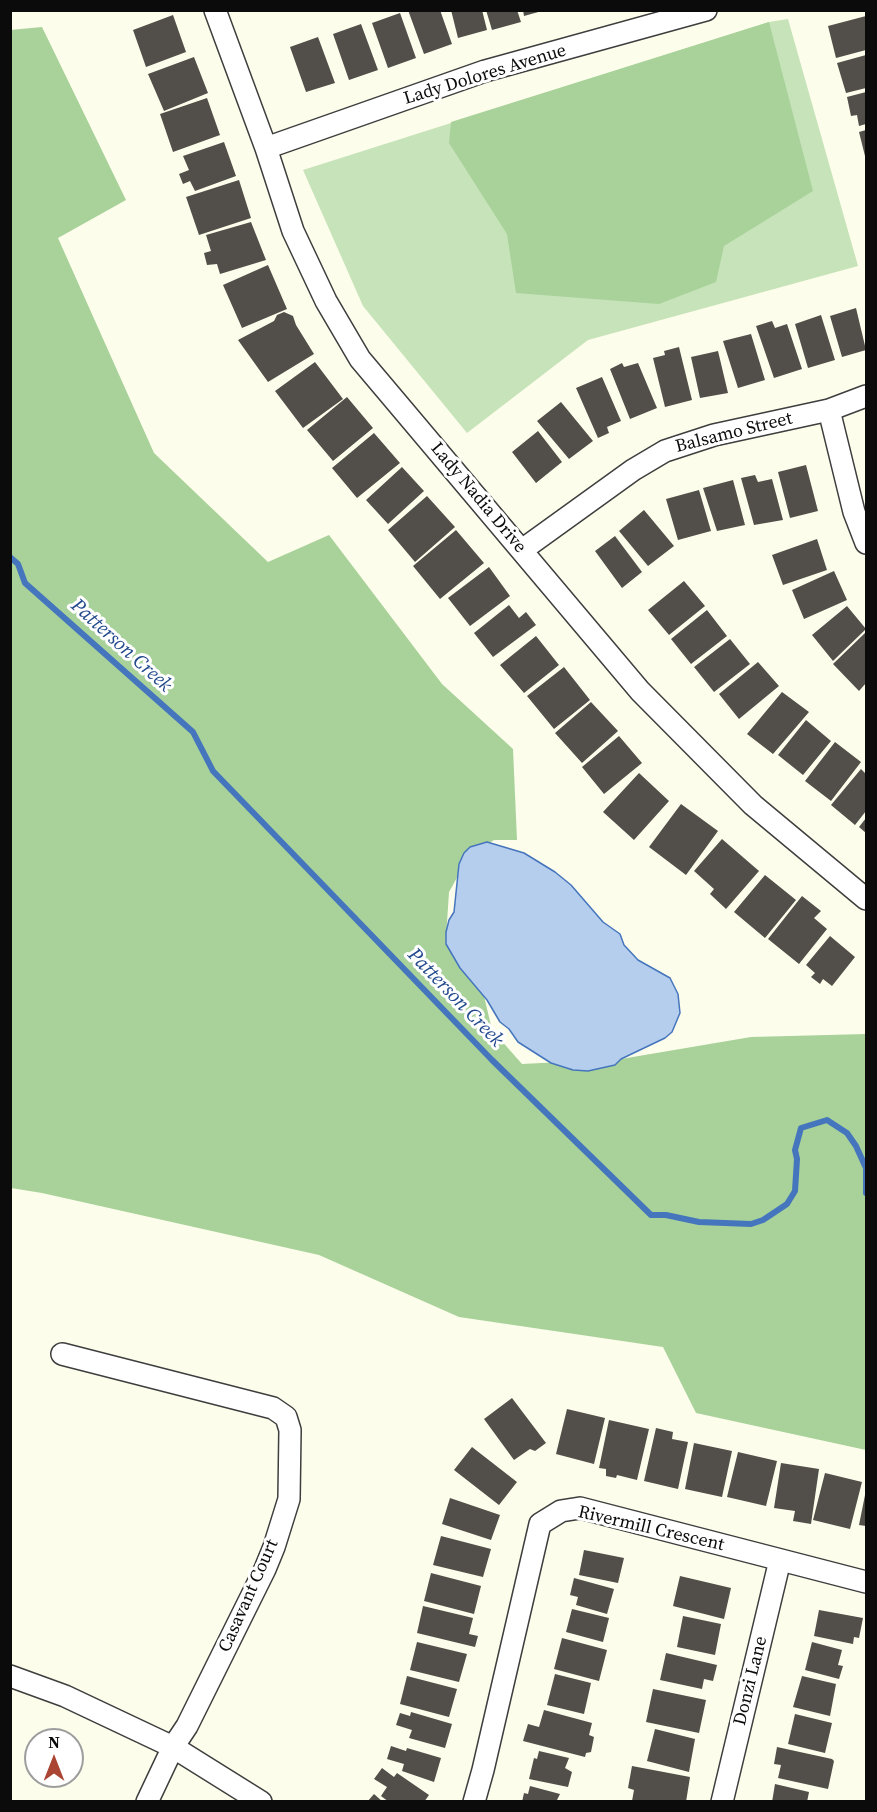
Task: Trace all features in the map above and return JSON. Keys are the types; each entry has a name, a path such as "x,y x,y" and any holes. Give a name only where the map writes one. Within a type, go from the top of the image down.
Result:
{"street":[{"name":"Lady Nadia Drive","path":"215,10 266,148 293,231 326,301 360,359 640,691 753,806 867,899"},
{"name":"Lady Dolores Avenue","path":"266,148 485,71 673,15 706,10"},
{"name":"Balsamo Street","path":"522,550 633,470 665,451 714,435 829,410 867,396"},
{"path":"829,410 854,512 867,543"},
{"name":"Casavant Court","path":"62,1354 273,1408 286,1417 290,1430 289,1499 274,1547 187,1726 173,1747 147,1802"},
{"name":"Rivermill Crescent","path":"474,1802 540,1524 561,1511 580,1508 867,1582"},
{"name":"Donzi Lane","path":"722,1802 780,1560"},
{"path":"10,1676 65,1696 173,1747 261,1802"}],"green space":[{"path":"788,19 858,266 588,340 467,433 363,306 303,170 769,22"},
{"path":"769,22 813,191 724,246 716,282 659,304 516,293 507,234 449,143 451,122"},
{"path":"42,27 126,200 58,238 154,453 268,562 329,535 442,684 513,749 517,840 494,840 469,856 449,892 446,938 458,958 477,966 492,1030 522,1064 621,1059 751,1037 866,1034 866,1450 696,1413 663,1347 459,1317 319,1255 11,1188 10,30"}],"water":[{"path":"487,842 524,853 555,872 571,885 603,922 620,934 624,945 638,960 670,978 678,994 680,1013 672,1032 665,1038 621,1059 615,1065 588,1071 573,1070 551,1063 518,1042 509,1029 500,1022 487,1000 460,968 446,944 449,920 454,912 459,864 470,847"}],"building":[{"path":"408,10 440,10 452,44 424,54"},
{"path":"451,10 482,10 487,30 458,38"},
{"path":"486,10 517,10 521,22 492,30"},
{"path":"523,10 542,10 542,11 524,16"},
{"path":"400,13 416,58 388,68 372,23"},
{"path":"173,15 186,52 146,67 133,30"},
{"path":"866,16 866,50 836,58 828,26"},
{"path":"361,24 378,70 349,80 333,34"},
{"path":"318,37 335,83 306,92 290,47"},
{"path":"866,55 866,88 846,93 837,63"},
{"path":"194,57 208,93 164,111 148,74"},
{"path":"866,92 866,124 859,126 857,115 851,116 847,97"},
{"path":"207,98 220,135 173,152 160,114"},
{"path":"866,130 866,160 859,132"},
{"path":"224,142 236,176 195,191 190,181 183,184 179,174 189,170 183,156"},
{"path":"239,180 251,218 199,235 186,197"},
{"path":"251,222 266,260 220,274 217,264 207,265 204,253 211,251 206,235"},
{"path":"268,265 287,309 242,328 223,285"},
{"path":"856,308 866,350 842,357 830,316"},
{"path":"284,312 293,316 314,354 268,382 238,340 274,321 277,315"},
{"path":"821,315 835,360 808,368 795,324"},
{"path":"772,321 775,328 787,324 802,369 774,378 756,326"},
{"path":"751,334 765,380 738,388 723,341"},
{"path":"679,347 692,400 665,407 653,358 665,355 664,351"},
{"path":"718,351 728,393 700,398 691,357"},
{"path":"315,362 343,399 303,428 275,391"},
{"path":"622,363 624,367 638,363 657,408 630,419 610,369"},
{"path":"602,377 621,421 607,427 609,433 598,438 576,388"},
{"path":"347,397 373,428 333,461 307,430"},
{"path":"561,402 593,441 569,459 537,421"},
{"path":"538,431 562,462 536,483 512,452"},
{"path":"374,433 400,463 357,498 332,468"},
{"path":"806,465 818,511 790,518 778,472"},
{"path":"402,467 424,491 388,524 366,500"},
{"path":"755,475 758,482 772,479 783,520 754,525 741,478"},
{"path":"733,480 745,525 717,531 703,488"},
{"path":"699,490 711,531 678,540 666,499"},
{"path":"427,496 455,527 415,562 388,530"},
{"path":"644,510 674,546 648,566 619,531"},
{"path":"456,530 484,563 440,599 413,566"},
{"path":"615,536 642,572 622,588 595,551"},
{"path":"817,539 827,570 783,585 772,555"},
{"path":"489,567 510,596 470,626 448,598"},
{"path":"834,571 847,600 804,619 792,590"},
{"path":"684,581 705,606 669,635 648,610"},
{"path":"509,605 519,618 526,612 536,625 493,657 474,633"},
{"path":"847,606 866,629 833,661 812,635"},
{"path":"707,610 727,636 691,664 671,639"},
{"path":"866,632 866,683 859,691 833,664"},
{"path":"536,636 559,665 524,693 500,665"},
{"path":"730,639 750,664 714,692 694,667"},
{"path":"758,662 779,686 739,719 719,694"},
{"path":"564,667 590,700 554,729 527,696"},
{"path":"782,692 809,712 773,754 747,734"},
{"path":"591,702 618,731 582,763 555,733"},
{"path":"806,720 831,741 803,775 778,755"},
{"path":"619,736 642,763 604,794 582,767"},
{"path":"835,742 861,762 831,801 805,781"},
{"path":"861,769 866,774 866,811 855,825 831,805"},
{"path":"639,773 669,801 634,840 603,812"},
{"path":"681,804 718,831 686,875 649,847"},
{"path":"866,818 866,833 859,827"},
{"path":"722,839 759,871 726,909 710,894 714,889 694,871"},
{"path":"765,875 796,900 765,938 734,912"},
{"path":"802,896 821,911 814,918 827,929 799,964 768,939"},
{"path":"830,936 855,957 832,986 823,979 820,984 811,977 815,973 806,965"},
{"path":"512,1398 546,1443 535,1451 530,1449 514,1460 484,1419"},
{"path":"567,1409 605,1418 594,1464 556,1454"},
{"path":"609,1420 649,1429 637,1480 617,1475 616,1478 606,1476 606,1469 599,1468"},
{"path":"656,1428 673,1432 672,1439 688,1442 678,1489 644,1481"},
{"path":"694,1443 732,1451 722,1497 685,1489"},
{"path":"472,1447 517,1482 499,1505 454,1470"},
{"path":"738,1452 777,1461 766,1506 727,1497"},
{"path":"781,1463 819,1469 811,1524 793,1521 795,1511 774,1508"},
{"path":"825,1473 862,1482 850,1529 813,1520"},
{"path":"866,1495 866,1526 859,1525"},
{"path":"450,1498 500,1515 491,1540 442,1524"},
{"path":"441,1536 491,1549 483,1577 433,1565"},
{"path":"584,1550 624,1558 618,1583 579,1575"},
{"path":"431,1573 481,1586 474,1614 424,1601"},
{"path":"680,1576 731,1588 724,1619 673,1606"},
{"path":"574,1578 614,1589 607,1614 576,1605 578,1597 570,1595"},
{"path":"423,1606 473,1618 469,1634 478,1636 475,1647 417,1633"},
{"path":"572,1609 609,1618 603,1642 566,1632"},
{"path":"819,1610 863,1618 859,1638 854,1637 853,1644 814,1636"},
{"path":"683,1616 721,1624 715,1655 677,1647"},
{"path":"562,1638 607,1650 599,1681 554,1669"},
{"path":"417,1642 467,1654 459,1682 410,1670"},
{"path":"812,1642 842,1650 838,1665 843,1666 839,1679 805,1670"},
{"path":"666,1653 717,1665 713,1681 704,1679 702,1689 660,1680"},
{"path":"555,1674 591,1683 584,1714 547,1705"},
{"path":"407,1676 457,1689 449,1717 400,1704"},
{"path":"802,1676 836,1684 830,1716 793,1707"},
{"path":"653,1689 706,1700 699,1733 646,1722"},
{"path":"544,1710 592,1723 589,1735 594,1737 591,1752 586,1753 585,1757 523,1741 528,1724 539,1727"},
{"path":"411,1712 452,1724 445,1748 409,1738 412,1730 396,1725 400,1713 410,1716"},
{"path":"795,1714 832,1723 825,1753 788,1744"},
{"path":"655,1729 695,1739 689,1772 647,1761"},
{"path":"391,1746 441,1758 434,1782 402,1771 404,1764 387,1759"},
{"path":"777,1747 832,1759 834,1761 828,1789 778,1778 781,1765 774,1764"},
{"path":"539,1751 569,1758 565,1768 572,1772 568,1787 529,1779 534,1758 537,1759"},
{"path":"632,1766 690,1777 686,1802 632,1801 634,1790 628,1788"},
{"path":"382,1768 394,1777 397,1773 429,1795 424,1802 389,1802 381,1796 387,1787 374,1779"},
{"path":"775,1784 809,1792 807,1802 772,1802"},
{"path":"530,1786 560,1794 556,1802 522,1802 524,1793 528,1794"},
{"path":"374,1794 383,1802 367,1802"}],"waterway":[{"name":"Patterson Creek","path":"10,557 18,564 25,583 193,732 213,771 492,1060 651,1215 666,1215 699,1222 751,1224 763,1220 787,1204 795,1191 797,1159 795,1150 801,1128 827,1120 847,1133 856,1146 866,1168 866,1193"}]}
